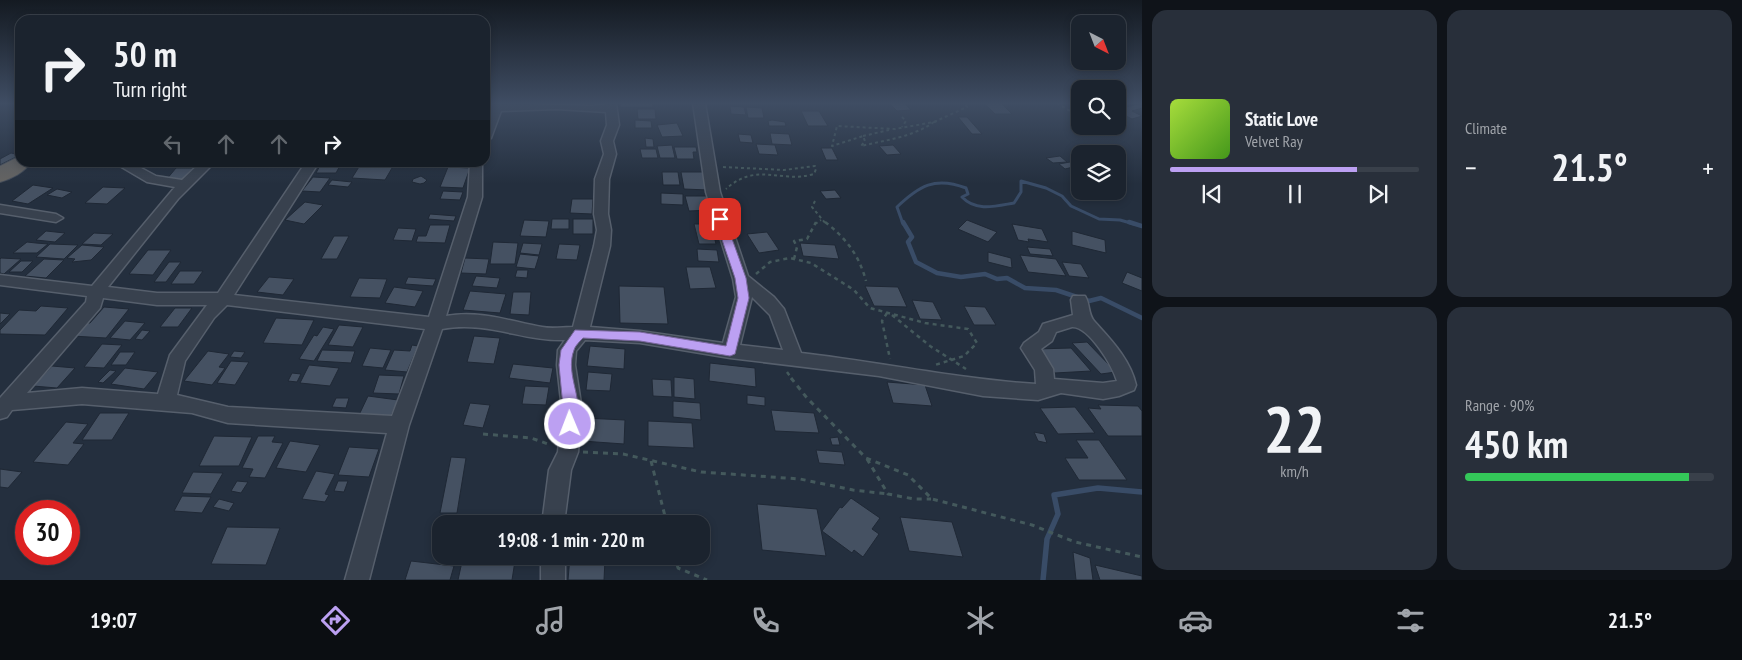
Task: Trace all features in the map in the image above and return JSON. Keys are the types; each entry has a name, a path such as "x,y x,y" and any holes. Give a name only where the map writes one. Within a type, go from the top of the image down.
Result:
{"highway":[{"path":"0,175 15,166"}],"street":[{"path":"554,515 560,470 568,452 572,410 566,365 567,350 580,333 602,246 604,230 602,179 610,154 607,141 613,130"},
{"path":"703,130 715,200 742,280 744,298 730,351"},
{"path":"129,167 152,179 184,185"},
{"path":"3,407 94,304 95,293 173,196 203,167"},
{"path":"166,402 176,360 208,314 223,299 310,167"},
{"path":"357,580 399,426 435,324 475,197 476,167"},
{"path":"0,210 56,218"},
{"path":"0,280 157,299 223,299 435,324 463,319 494,322 544,334 580,333 640,336 730,351 794,357 983,388 1038,392 1060,386 1106,392 1118,390 1127,385 1127,377 1101,338 1087,324 1081,314 1079,300"},
{"path":"742,280 778,313 794,357"},
{"path":"1046,390 1044,369 1030,348 1046,336 1049,328 1056,325 1078,321 1087,324"},
{"path":"3,407 82,396 192,405 228,415 399,426"},
{"path":"553,565 553,580"}],"path":[{"path":"836,130 832,146 890,130"},
{"path":"863,136 865,142 861,146 924,130"},
{"path":"709,166 757,171 806,169 815,166 816,169 814,174 805,178 765,172 748,175 735,180 720,198 715,200"},
{"path":"815,201 812,207 821,220 850,244 859,257 866,281"},
{"path":"794,259 797,247 794,241 807,239 816,223 821,220"},
{"path":"742,280 770,262 794,259 811,263 854,290 870,308 925,323 968,329 977,343 964,356 954,361 929,366"},
{"path":"886,312 896,317 930,346 973,374"},
{"path":"886,312 882,320 890,351 890,372"},
{"path":"794,357 784,368 807,398 866,458 888,494"},
{"path":"483,434 531,438 568,452 623,454 700,472 800,479 914,499 932,499 1032,525 1075,542 1142,557"},
{"path":"866,458 908,475 932,499"},
{"path":"651,461 665,515"},
{"path":"677,565 678,568 707,580"}],"building":[{"path":"659,130 680,130 683,136 662,137"},
{"path":"969,130 979,130 982,134 972,134"},
{"path":"770,133 789,134 792,145 772,144"},
{"path":"738,134 751,135 753,143 740,142"},
{"path":"645,138 653,139 654,147 646,147"},
{"path":"756,144 775,145 778,155 759,154"},
{"path":"672,145 675,158 660,158 657,146"},
{"path":"893,145 901,154 887,155 879,146"},
{"path":"674,147 696,147 697,152 693,152 694,159 677,159"},
{"path":"821,148 832,148 838,160 826,160"},
{"path":"640,149 656,149 658,158 642,158"},
{"path":"11,153 15,154 15,158 0,165 0,159"},
{"path":"1060,156 1067,162 1053,163 1046,158"},
{"path":"1070,162 1071,168 1065,169 1059,164"},
{"path":"319,167 339,167 336,173 316,173"},
{"path":"359,167 393,167 385,180 352,178"},
{"path":"448,167 470,168 463,188 440,187"},
{"path":"176,168 199,168 190,180 166,180"},
{"path":"662,172 678,172 680,185 663,185"},
{"path":"681,172 704,172 708,190 684,189"},
{"path":"421,176 427,180 424,183 412,182 413,179"},
{"path":"313,177 330,178 320,192 302,191"},
{"path":"332,180 352,182 348,187 328,185"},
{"path":"33,185 53,188 28,204 12,201"},
{"path":"103,187 125,188 107,204 85,203"},
{"path":"57,189 72,192 62,198 47,195"},
{"path":"835,190 841,198 826,199 820,191"},
{"path":"443,191 463,192 460,200 440,199"},
{"path":"661,193 683,194 683,205 661,204"},
{"path":"685,196 707,196 712,210 689,211"},
{"path":"572,199 593,199 592,214 570,213"},
{"path":"305,202 323,205 304,224 285,220"},
{"path":"430,214 456,216 454,221 428,219"},
{"path":"552,219 569,219 569,229 551,229"},
{"path":"573,219 593,219 593,234 573,234"},
{"path":"524,220 549,221 546,237 520,236"},
{"path":"967,220 997,232 988,242 958,229"},
{"path":"694,224 711,224 716,244 699,244"},
{"path":"1012,224 1042,229 1048,242 1028,239 1029,242 1018,240"},
{"path":"430,225 450,225 445,243 416,242 418,236 426,236"},
{"path":"398,228 416,229 412,241 393,240"},
{"path":"46,231 65,233 55,242 36,240"},
{"path":"1072,231 1105,240 1106,253 1072,245"},
{"path":"767,232 779,250 759,253 747,234"},
{"path":"94,233 113,234 101,245 82,244"},
{"path":"334,236 349,236 337,259 321,259"},
{"path":"27,242 48,244 37,253 13,253"},
{"path":"493,242 518,243 515,264 490,264"},
{"path":"523,243 542,244 539,255 520,253"},
{"path":"800,243 835,245 839,259 803,256"},
{"path":"50,244 78,245 64,259 36,257"},
{"path":"559,244 580,245 577,260 556,259"},
{"path":"82,245 104,247 91,260 72,262 75,259 67,258"},
{"path":"1027,247 1050,249 1053,256 1030,254"},
{"path":"697,249 717,250 719,262 698,261"},
{"path":"148,250 171,250 153,275 129,274"},
{"path":"988,252 1011,258 1012,268 988,262"},
{"path":"520,254 539,256 535,269 516,267"},
{"path":"1020,255 1056,259 1066,276 1028,272"},
{"path":"465,258 489,259 486,274 461,273"},
{"path":"0,259 21,259 4,274 0,273"},
{"path":"44,259 64,260 46,278 25,276"},
{"path":"21,261 33,261 22,272 9,272"},
{"path":"169,262 181,262 166,282 154,282"},
{"path":"1062,262 1081,264 1089,278 1069,276"},
{"path":"686,267 710,267 716,288 690,289"},
{"path":"517,270 528,270 527,278 515,277"},
{"path":"180,271 203,271 194,284 171,284"},
{"path":"1127,272 1142,278 1142,291 1122,283"},
{"path":"476,276 500,278 497,288 472,286"},
{"path":"269,277 294,279 283,295 257,292"},
{"path":"408,277 436,279 433,286 405,284"},
{"path":"359,278 387,279 380,298 350,297"},
{"path":"619,286 664,287 668,324 620,323"},
{"path":"865,286 898,287 907,307 874,306"},
{"path":"394,287 423,291 415,307 385,303"},
{"path":"470,291 506,294 500,313 463,310"},
{"path":"513,292 531,292 529,315 510,314"},
{"path":"912,300 933,302 942,320 920,319"},
{"path":"41,306 68,308 45,335 0,334 0,330 19,310 36,311"},
{"path":"964,306 985,307 996,325 974,325"},
{"path":"104,307 129,309 106,338 72,336 84,323 90,323"},
{"path":"175,308 192,308 178,327 160,327"},
{"path":"0,313 10,314 0,324"},
{"path":"276,318 314,320 302,345 263,343"},
{"path":"125,321 145,323 130,340 110,338"},
{"path":"339,325 363,327 353,347 328,345"},
{"path":"323,327 334,329 314,361 299,359 314,335 317,336"},
{"path":"142,330 150,331 142,340 135,339"},
{"path":"474,336 500,338 494,364 467,362"},
{"path":"1087,342 1116,372 1101,374 1072,343"},
{"path":"102,344 122,345 104,368 84,367"},
{"path":"412,345 418,346 407,372 385,370 394,350 410,351"},
{"path":"590,346 625,349 624,369 587,366"},
{"path":"370,348 391,350 383,368 362,366"},
{"path":"1071,348 1091,371 1055,373 1036,349"},
{"path":"322,350 355,351 351,363 317,361"},
{"path":"208,351 229,354 219,367 225,368 212,385 184,381"},
{"path":"234,351 245,352 241,358 230,357"},
{"path":"120,352 135,352 126,365 111,365"},
{"path":"231,361 249,362 235,385 217,383"},
{"path":"710,363 755,368 756,387 709,381"},
{"path":"513,364 553,368 550,383 509,378"},
{"path":"309,365 339,368 330,386 300,383"},
{"path":"52,366 75,368 57,388 33,386"},
{"path":"125,368 158,372 144,389 111,384"},
{"path":"110,370 116,371 103,383 98,382"},
{"path":"588,372 612,374 610,391 586,390"},
{"path":"292,373 301,374 297,382 288,381"},
{"path":"379,375 404,376 399,394 373,393"},
{"path":"674,377 694,379 695,399 674,397"},
{"path":"652,379 671,380 672,397 653,396"},
{"path":"887,382 925,385 932,406 893,403"},
{"path":"525,386 549,387 546,405 522,404"},
{"path":"747,395 765,397 765,406 747,404"},
{"path":"368,396 398,400 390,418 359,415"},
{"path":"336,398 349,398 346,408 332,407"},
{"path":"673,401 700,403 701,420 673,417"},
{"path":"470,403 490,405 483,428 463,425"},
{"path":"1098,405 1138,406 1142,411 1142,436 1108,436 1088,408 1101,409"},
{"path":"1075,407 1095,433 1058,434 1040,408"},
{"path":"771,410 814,413 819,433 775,431"},
{"path":"100,413 129,413 112,440 82,440"},
{"path":"584,418 625,420 624,444 582,441"},
{"path":"648,421 692,423 694,448 648,446"},
{"path":"66,422 88,424 73,443 84,444 68,465 33,462"},
{"path":"1034,432 1044,434 1047,443 1038,441"},
{"path":"214,436 252,437 239,466 199,466"},
{"path":"258,436 275,436 272,442 283,443 265,478 249,477 253,469 242,468"},
{"path":"838,437 840,445 832,445 830,438"},
{"path":"1076,440 1099,440 1127,480 1079,480 1065,458 1088,458"},
{"path":"290,441 320,445 306,472 276,468"},
{"path":"349,447 379,449 369,477 338,475"},
{"path":"816,450 842,452 845,465 819,463"},
{"path":"451,457 466,458 457,513 440,513"},
{"path":"0,469 22,472 8,488 0,487"},
{"path":"316,471 335,474 325,494 329,495 325,502 302,499"},
{"path":"193,472 223,473 211,494 182,493"},
{"path":"237,481 248,482 241,493 231,491"},
{"path":"338,481 348,481 344,492 334,491"},
{"path":"182,496 211,497 202,513 174,511"},
{"path":"851,498 880,518 872,529 879,534 863,557 854,550 852,553 822,531 840,507 842,508"},
{"path":"219,499 234,503 229,511 213,507"},
{"path":"757,504 817,509 826,556 762,550"},
{"path":"900,517 952,522 963,557 909,551"},
{"path":"227,527 280,528 266,565 211,564"},
{"path":"1073,552 1090,558 1093,580 1076,580"},
{"path":"411,561 432,563 432,565 454,566 450,580 405,580"},
{"path":"461,565 514,565 512,580 458,580"},
{"path":"569,565 605,565 604,580 568,580"},
{"path":"1095,565 1142,576 1142,580 1100,580"}],"waterway":[{"path":"903,224 897,207 913,193 928,185 945,183 966,188 968,194 962,197 974,205 986,207 1014,203 1021,192 1021,181 1046,188 1062,196 1071,206 1099,219 1120,220 1134,224"},
{"path":"903,222 912,237 908,242 916,262 937,273 961,277 985,274 997,279 1007,278 1025,288 1056,290 1089,301 1101,298 1142,318"},
{"path":"1129,222 1142,226"},
{"path":"1043,580 1047,539 1058,514 1054,495 1098,488 1142,492"}],"route":[{"path":"570,424 572,410 566,365 567,350 580,333 640,336 730,351 744,298 741,278 720,219"}]}
